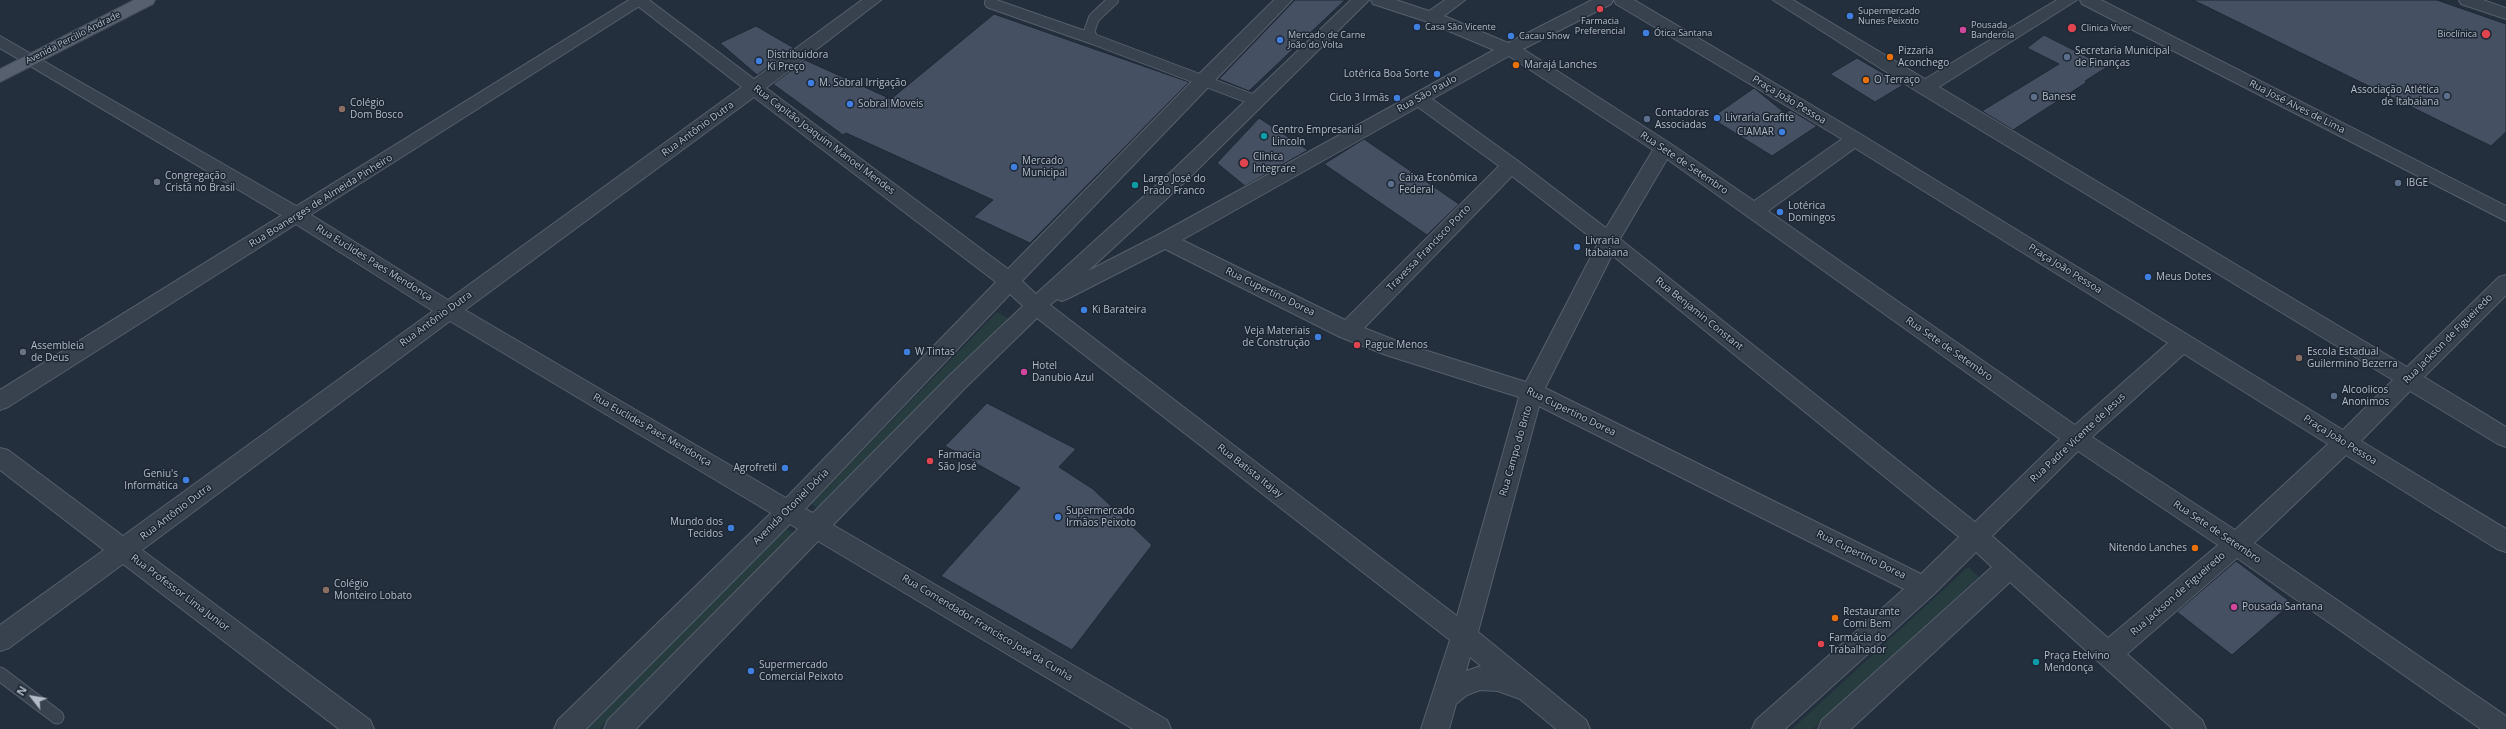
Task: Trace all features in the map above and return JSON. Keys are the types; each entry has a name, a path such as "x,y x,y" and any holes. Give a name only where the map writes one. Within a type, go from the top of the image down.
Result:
{"main road":[{"name":"Avenida Percilio Andrade","path":"0,76 147,0"}],"street":[{"name":"Rua Capitão Joaquim Manoel Mendes","path":"639,0 1009,281 1036,306"},
{"name":"Rua Boanerges de Almeida Pinheiro","path":"0,401 298,216 639,0"},
{"name":"Rua Antônio Dutra","path":"0,640 448,310 755,88 873,0"},
{"name":"Avenida Otoniel Dória","path":"568,729 789,510 1202,81 1284,0"},
{"path":"618,729 957,382 1036,306 1181,174 1361,0"},
{"name":"Rua Sete de Setembro","path":"1379,0 1431,17 1510,48 1664,148 2076,438 2236,544 2503,729"},
{"path":"1431,17 1457,0"},
{"name":"Rua São Paulo","path":"1036,306 1164,240 1510,48 1605,0"},
{"path":"1781,0 1924,88 2506,438"},
{"path":"1924,88 2069,0"},
{"name":"Rua José Alves de Lima","path":"2088,0 2506,214"},
{"path":"2467,0 2506,14"},
{"name":"Praça João Pessoa","path":"1634,3 2506,542"},
{"name":"Rua Euclides Paes Mendonça","path":"0,41 298,216 448,310 817,527"},
{"name":"Rua Benjamin Constant","path":"1419,99 1510,165 1609,241 1974,535"},
{"path":"1754,211 1855,139"},
{"name":"Rua Campo do Brito","path":"1434,729 1464,636 1532,392 1609,241 1664,148"},
{"name":"Travessa Francisco Porto","path":"1348,331 1510,165"},
{"name":"Rua Cupertino Dorea","path":"1164,240 1348,331 1394,349 1532,392 1924,587"},
{"name":"Rua Jackson de Figueiredo","path":"2107,655 2236,544 2344,443 2506,282"},
{"name":"Rua Batista Itajay","path":"1036,306 1464,636"},
{"name":"Rua Padre Vicente de Jesus","path":"1974,535 2076,438 2182,342"},
{"name":"Rua Professor Lima Junior","path":"0,457 360,729"},
{"name":"Rua Comendador Francisco José da Cunha","path":"817,527 1157,729"},
{"path":"1766,729 1924,587 1974,535 2107,655 2192,729"},
{"path":"1832,729 2010,566"},
{"path":"1464,636 1576,729"},
{"path":"1443,699 1458,686 1480,678 1498,679 1526,689"}],"lane":[{"path":"1091,35 1094,18 1113,0"},
{"path":"990,3 1091,35 1202,81 1256,101"},
{"path":"0,674 57,717"}],"green space":[{"path":"997,312 1009,319 819,509 811,504"},
{"path":"786,528 796,535 599,729 585,729"},
{"path":"1968,567 1979,577 1813,729 1792,729"}],"building":[{"name":"Mercado de Carne João do Volta","path":"1295,0 1345,0 1249,91 1219,79"},
{"name":"Associação Atlética de Itabaiana","path":"2193,0 2437,0 2506,24 2506,132 2491,146"},
{"name":"Mercado Municipal","path":"994,14 1189,82 1030,243 974,217 993,200 846,133 843,135 773,84 805,60 891,99"},
{"name":"Distribuidora Ki Preço","path":"756,26 794,48 757,75 720,43"},
{"name":"Banese","path":"2044,35 2107,67 2085,81 2087,82 2013,130 1982,111 2059,64 2027,48"},
{"name":"O Terraço","path":"1857,58 1903,85 1875,102 1830,74"},
{"path":"1754,88 1785,113 1790,110 1817,126 1772,156 1711,118"},
{"name":"Centro Empresarial Lincoln","path":"1259,118 1308,150 1245,186 1217,163"},
{"name":"Caixa Econômica Federal","path":"1364,139 1459,204 1427,235 1324,164"},
{"name":"Supermercado Irmãos Peixoto","path":"987,403 1076,449 1059,467 1093,489 1152,545 1072,650 941,576 1020,488 945,446"},
{"name":"Pousada Santana","path":"2236,561 2292,603 2232,655 2177,612"}],"place":[{"name":"Farmacia Preferencial","path":"1600,9"},
{"name":"Supermercado Nunes Peixoto","path":"1850,16"},
{"name":"Casa São Vicente","path":"1417,27"},
{"name":"Clinica Viver","path":"2072,28"},
{"name":"Pousada Banderola","path":"1963,30"},
{"name":"Ótica Santana","path":"1646,33"},
{"name":"Bioclínica","path":"2486,34"},
{"name":"Cacau Show","path":"1511,36"},
{"name":"Mercado de Carne João do Volta","path":"1280,40"},
{"name":"Pizzaria Aconchego","path":"1890,57"},
{"name":"Secretaria Municipal de Finanças","path":"2067,57"},
{"name":"Distribuidora Ki Preço","path":"759,61"},
{"name":"Marajá Lanches","path":"1516,65"},
{"name":"Lotérica Boa Sorte","path":"1437,74"},
{"name":"O Terraço","path":"1866,80"},
{"name":"M. Sobral Irrigação","path":"811,83"},
{"name":"Associação Atlética de Itabaiana","path":"2447,96"},
{"name":"Banese","path":"2034,97"},
{"name":"Ciclo 3 Irmãs","path":"1397,98"},
{"name":"Sobral Moveis","path":"850,104"},
{"name":"Colégio Dom Bosco","path":"342,109"},
{"name":"Livraria Grafite","path":"1717,118"},
{"name":"Contadoras Associadas","path":"1647,119"},
{"name":"CIAMAR","path":"1782,132"},
{"name":"Centro Empresarial Lincoln","path":"1264,136"},
{"name":"Clinica Integrare","path":"1244,163"},
{"name":"Mercado Municipal","path":"1014,167"},
{"name":"Congregação Cristã no Brasil","path":"157,182"},
{"name":"IBGE","path":"2398,183"},
{"name":"Caixa Econômica Federal","path":"1391,184"},
{"name":"Largo José do Prado Franco","path":"1135,185"},
{"name":"Lotérica Domingos","path":"1780,212"},
{"name":"Livraria Itabaiana","path":"1577,247"},
{"name":"Meus Dotes","path":"2148,277"},
{"name":"Ki Barateira","path":"1084,310"},
{"name":"Veja Materiais de Construção","path":"1318,337"},
{"name":"Pague Menos","path":"1357,345"},
{"name":"Assembleia de Deus","path":"23,352"},
{"name":"W Tintas","path":"907,352"},
{"name":"Escola Estadual Guilermino Bezerra","path":"2299,358"},
{"name":"Hotel Danubio Azul","path":"1024,372"},
{"name":"Alcoolicos Anonimos","path":"2334,396"},
{"name":"Farmacia São José","path":"930,461"},
{"name":"Agrofretil","path":"785,468"},
{"name":"Geniu's Informática","path":"186,480"},
{"name":"Supermercado Irmãos Peixoto","path":"1058,517"},
{"name":"Mundo dos Tecidos","path":"731,528"},
{"name":"Nitendo Lanches","path":"2195,548"},
{"name":"Colégio Monteiro Lobato","path":"326,590"},
{"name":"Pousada Santana","path":"2234,607"},
{"name":"Restaurante Comi Bem","path":"1835,618"},
{"name":"Farmácia do Trabalhador","path":"1821,644"},
{"name":"Praça Etelvino Mendonça","path":"2036,662"},
{"name":"Supermercado Comercial Peixoto","path":"751,671"}]}
